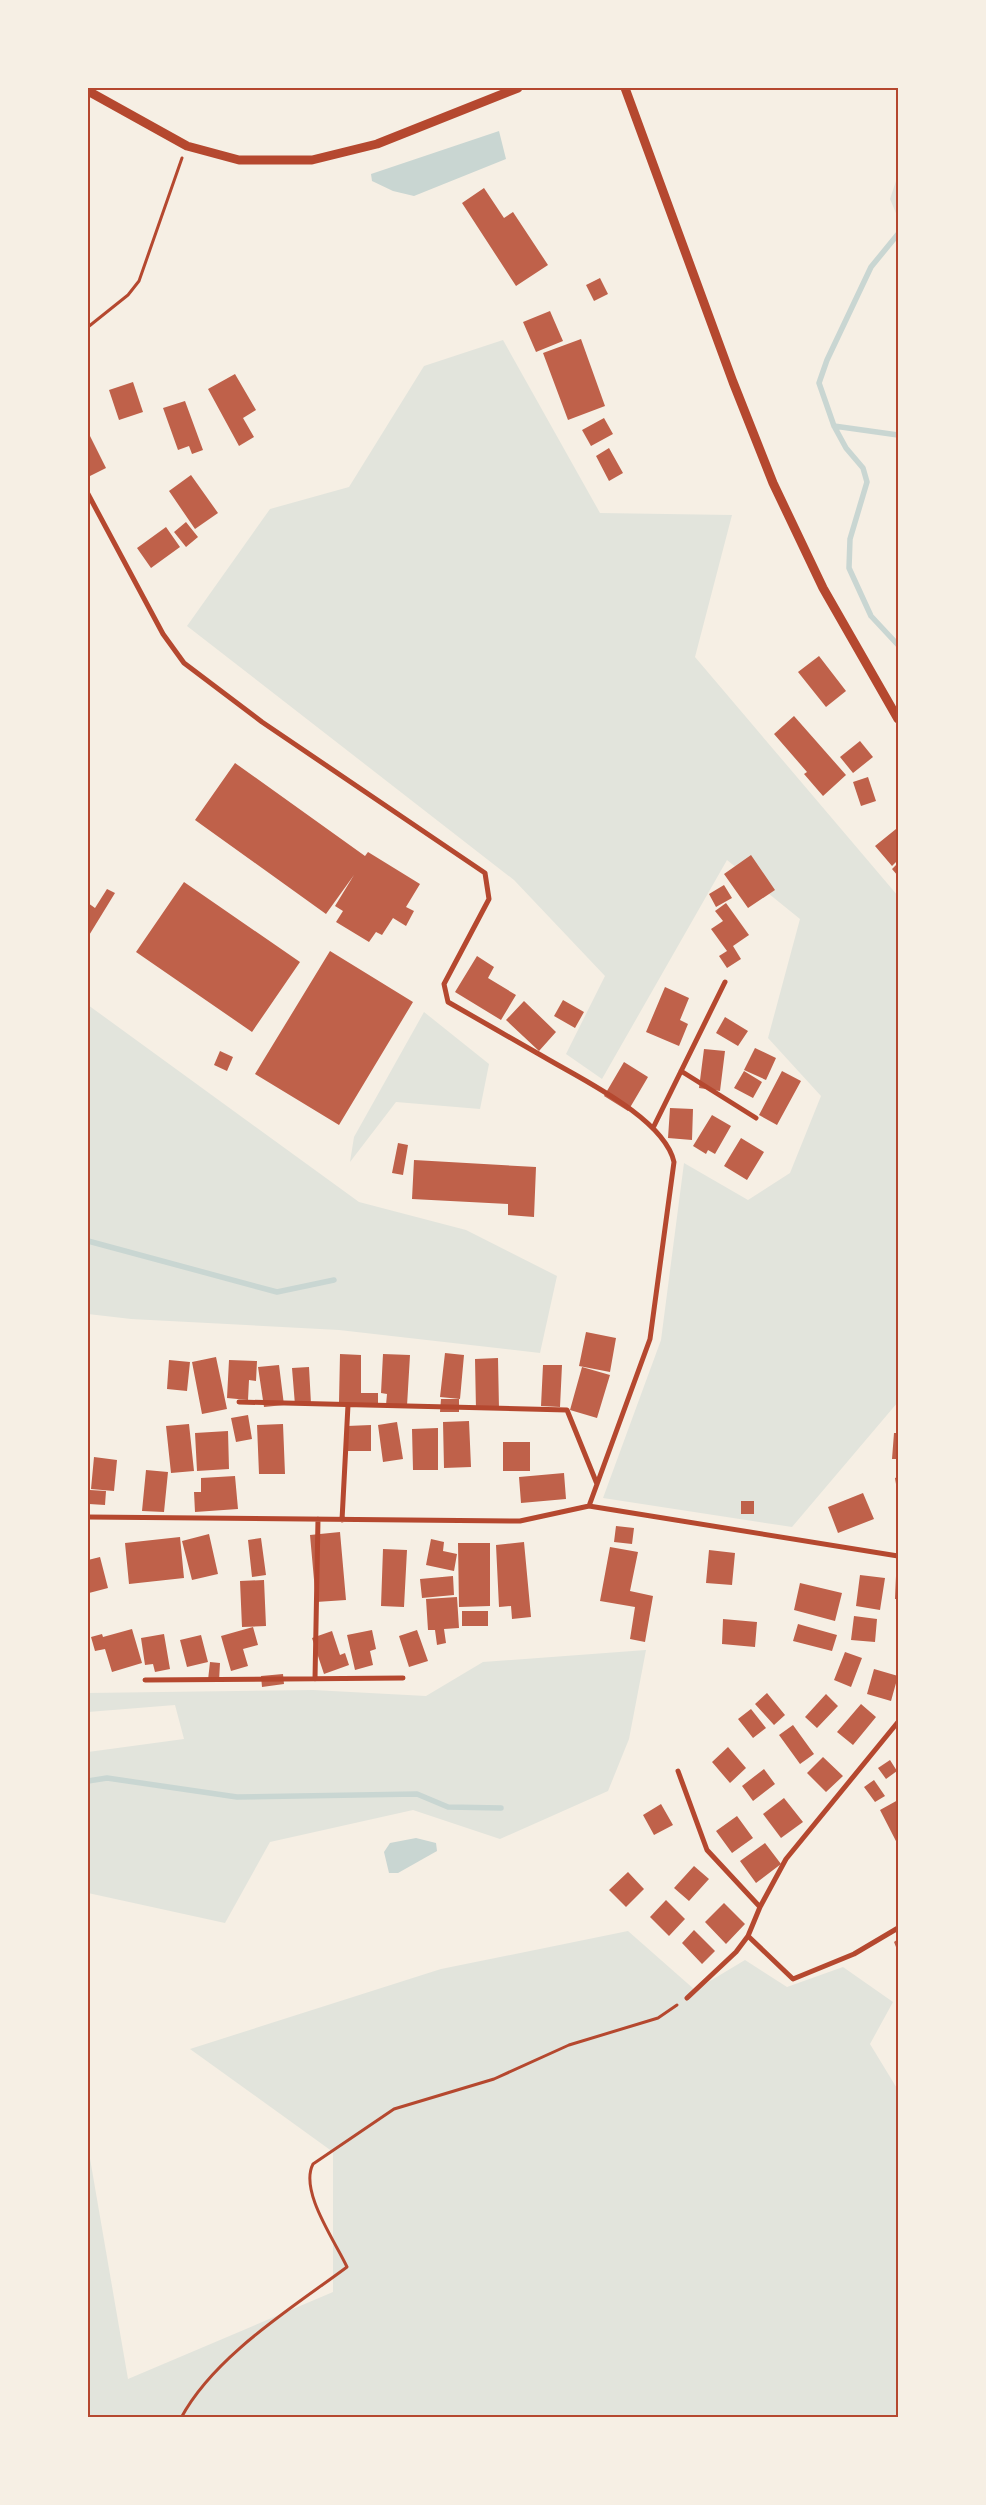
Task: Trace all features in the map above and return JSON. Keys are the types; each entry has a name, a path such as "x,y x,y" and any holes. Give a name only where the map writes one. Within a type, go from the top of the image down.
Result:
{"street":[{"path":"88,91 187,146 239,160 312,160 377,144 518,88"},
{"path":"625,88 733,382 774,483 823,588 898,719"},
{"path":"88,494 163,634 184,662 262,722 485,873 489,899 444,984 448,1002 619,1100 653,1128 671,1150 674,1162 657,1302 650,1339 589,1506"},
{"path":"653,1128 725,982"},
{"path":"681,1071 756,1118"},
{"path":"239,1402 567,1410 597,1484"},
{"path":"342,1520 348,1404"},
{"path":"88,1517 520,1521 589,1506 898,1556"},
{"path":"315,1679 318,1519"},
{"path":"145,1680 403,1678"},
{"path":"687,1998 736,1952 748,1936 760,1907 786,1858 898,1722"},
{"path":"678,1771 707,1850 760,1907"},
{"path":"748,1936 793,1979 854,1954 898,1928"}],"path":[{"path":"88,327 128,295 139,281 187,146"},
{"path":"181,2418 188,2405 236,2351 347,2267 321,2217 310,2189 309,2173 313,2164 394,2109 494,2079 569,2046 658,2018 687,1998"}],"shaded area":[{"path":"499,131 506,159 414,196 393,191 372,181 371,174"},
{"path":"898,175 898,218 890,199"},
{"path":"503,340 600,513 732,515 695,657 898,896 898,1402 792,1527 603,1498 661,1340 684,1163 748,1200 790,1173 821,1096 768,1038 800,919 727,860 602,1079 566,1054 605,976 514,880 187,626 270,509 349,487 424,366"},
{"path":"88,1005 359,1202 466,1230 557,1276 540,1353 339,1330 131,1319 88,1314"},
{"path":"424,1012 489,1064 480,1109 396,1102 350,1162 354,1137"},
{"path":"646,1650 629,1739 608,1791 500,1839 413,1810 270,1842 225,1923 88,1893 88,1752 184,1739 175,1705 88,1712 88,1693 313,1690 426,1696 483,1662"},
{"path":"416,1838 436,1843 437,1851 398,1873 389,1873 384,1852 390,1843"},
{"path":"628,1931 695,1990 745,1960 787,1987 843,1967 893,2002 870,2044 898,2090 898,2417 88,2417 88,2147 128,2379 333,2292 333,2152 190,2049 441,1969"}],"building":[{"path":"484,188 504,218 513,212 548,265 516,286 462,203"},
{"path":"600,278 608,294 594,301 586,285"},
{"path":"550,311 563,341 536,352 523,322"},
{"path":"581,339 605,406 568,420 543,353"},
{"path":"235,374 256,410 243,418 254,437 239,446 208,389"},
{"path":"133,382 143,412 119,420 109,390"},
{"path":"185,401 203,450 192,454 189,446 178,450 163,408"},
{"path":"604,418 613,434 591,446 582,430"},
{"path":"88,432 106,468 88,477"},
{"path":"609,448 623,473 609,481 596,456"},
{"path":"191,475 218,513 195,529 169,491"},
{"path":"186,522 198,537 186,547 174,532"},
{"path":"166,527 180,547 151,568 137,548"},
{"path":"819,656 846,691 826,707 798,672"},
{"path":"794,716 846,775 823,796 804,774 807,772 774,734"},
{"path":"860,741 873,757 853,773 840,757"},
{"path":"235,763 365,856 368,852 420,884 406,907 414,911 406,926 393,918 382,935 376,932 369,942 336,922 343,911 335,906 354,875 326,914 195,820"},
{"path":"868,777 876,801 861,806 853,782"},
{"path":"896,829 898,832 898,860 892,866 875,846"},
{"path":"751,855 775,890 748,908 724,874"},
{"path":"898,863 898,876 892,869"},
{"path":"184,882 300,962 252,1032 136,952"},
{"path":"724,885 732,898 716,907 709,894"},
{"path":"107,889 115,893 88,937 88,903 95,908"},
{"path":"726,903 749,935 733,946 741,959 727,968 719,956 727,951 711,929 723,921 715,911"},
{"path":"330,951 413,1002 339,1125 255,1074"},
{"path":"477,956 494,967 488,978 516,995 501,1020 455,992"},
{"path":"665,987 689,998 680,1020 688,1024 679,1046 646,1032"},
{"path":"563,1000 584,1012 575,1028 554,1016"},
{"path":"524,1001 556,1032 539,1051 506,1020"},
{"path":"725,1017 748,1031 738,1046 716,1033"},
{"path":"755,1048 776,1058 766,1080 744,1070"},
{"path":"704,1049 725,1051 720,1091 699,1088"},
{"path":"220,1051 233,1057 227,1071 214,1065"},
{"path":"624,1062 648,1077 628,1111 604,1096"},
{"path":"744,1071 762,1082 753,1098 734,1088"},
{"path":"782,1071 801,1081 777,1125 759,1115"},
{"path":"670,1108 693,1109 692,1140 668,1138"},
{"path":"712,1115 731,1126 715,1154 708,1150 706,1154 693,1146"},
{"path":"741,1138 764,1152 747,1180 724,1166"},
{"path":"398,1143 408,1145 403,1175 392,1173"},
{"path":"414,1160 536,1167 534,1217 508,1215 508,1204 412,1199"},
{"path":"586,1332 616,1338 610,1372 579,1366"},
{"path":"445,1353 464,1355 460,1399 440,1397"},
{"path":"340,1354 361,1355 361,1393 378,1393 378,1406 339,1402"},
{"path":"383,1354 410,1355 407,1406 386,1405 387,1394 381,1393"},
{"path":"216,1357 227,1409 202,1414 192,1362"},
{"path":"498,1358 499,1409 476,1410 475,1359"},
{"path":"169,1360 190,1362 187,1391 167,1389"},
{"path":"229,1360 257,1361 256,1381 249,1380 248,1400 227,1398"},
{"path":"279,1365 284,1405 264,1407 258,1367"},
{"path":"543,1365 562,1365 560,1407 541,1406"},
{"path":"309,1367 311,1404 295,1405 292,1368"},
{"path":"582,1367 610,1375 597,1418 570,1410"},
{"path":"441,1399 459,1399 459,1412 440,1412"},
{"path":"248,1415 252,1439 236,1442 231,1418"},
{"path":"469,1421 471,1467 444,1468 443,1422"},
{"path":"397,1422 403,1459 383,1462 378,1425"},
{"path":"189,1424 194,1471 171,1473 166,1426"},
{"path":"283,1424 285,1474 259,1474 257,1425"},
{"path":"371,1425 371,1451 347,1451 347,1426"},
{"path":"438,1428 438,1470 413,1470 412,1429"},
{"path":"228,1431 229,1469 197,1471 195,1433"},
{"path":"894,1433 898,1433 898,1459 892,1459"},
{"path":"503,1442 530,1442 530,1471 503,1471"},
{"path":"94,1457 117,1460 114,1491 91,1489"},
{"path":"146,1470 168,1472 164,1512 142,1511"},
{"path":"564,1473 566,1499 521,1503 519,1477"},
{"path":"235,1476 238,1509 195,1512 194,1492 201,1492 201,1478"},
{"path":"898,1477 898,1490 897,1490 895,1478"},
{"path":"90,1490 106,1491 105,1505 89,1504"},
{"path":"863,1493 874,1519 838,1533 828,1507"},
{"path":"741,1501 754,1501 754,1514 741,1514"},
{"path":"616,1526 634,1528 632,1544 614,1542"},
{"path":"340,1532 346,1600 316,1602 310,1535"},
{"path":"209,1534 218,1574 192,1580 182,1541"},
{"path":"180,1537 184,1578 129,1584 125,1543"},
{"path":"261,1538 266,1575 252,1577 248,1540"},
{"path":"431,1539 444,1542 443,1551 457,1554 454,1571 426,1565"},
{"path":"524,1542 531,1617 512,1619 511,1606 499,1607 496,1545"},
{"path":"458,1543 490,1543 490,1606 459,1607"},
{"path":"610,1547 638,1552 630,1591 653,1596 645,1642 630,1639 635,1607 600,1601"},
{"path":"383,1549 407,1550 404,1607 381,1606"},
{"path":"709,1550 735,1553 732,1585 706,1583"},
{"path":"100,1557 108,1588 89,1593 88,1560"},
{"path":"860,1575 885,1578 880,1610 856,1606"},
{"path":"453,1576 454,1595 422,1598 420,1579"},
{"path":"896,1576 898,1576 898,1599 895,1599"},
{"path":"264,1580 266,1626 242,1627 240,1581"},
{"path":"800,1583 842,1593 835,1621 794,1610"},
{"path":"457,1597 459,1628 444,1629 446,1643 437,1645 435,1630 428,1630 426,1599"},
{"path":"462,1611 488,1611 488,1626 462,1626"},
{"path":"854,1616 877,1619 875,1642 851,1640"},
{"path":"723,1619 757,1622 755,1647 722,1644"},
{"path":"798,1624 837,1635 832,1651 793,1641"},
{"path":"253,1627 258,1645 243,1649 248,1666 231,1671 221,1636"},
{"path":"132,1629 142,1663 112,1672 105,1649 95,1651 91,1637 102,1634 103,1637"},
{"path":"372,1630 376,1649 370,1651 373,1665 355,1670 347,1635"},
{"path":"417,1630 428,1661 409,1667 399,1636"},
{"path":"332,1631 340,1655 345,1653 349,1665 324,1674 312,1638"},
{"path":"164,1634 170,1669 155,1672 153,1664 145,1665 141,1638"},
{"path":"201,1635 208,1662 187,1667 180,1640"},
{"path":"845,1652 862,1658 851,1687 834,1680"},
{"path":"210,1662 220,1663 219,1681 208,1680"},
{"path":"874,1669 898,1676 891,1701 867,1694"},
{"path":"283,1674 284,1684 262,1687 261,1676"},
{"path":"767,1693 785,1715 774,1725 755,1704"},
{"path":"826,1694 838,1706 817,1728 805,1717"},
{"path":"861,1704 876,1717 853,1745 837,1732"},
{"path":"751,1709 766,1728 753,1738 738,1719"},
{"path":"793,1725 814,1754 800,1764 779,1735"},
{"path":"728,1747 746,1768 730,1783 712,1762"},
{"path":"823,1757 843,1776 826,1792 807,1773"},
{"path":"890,1760 897,1771 886,1779 878,1768"},
{"path":"764,1769 775,1784 753,1801 742,1786"},
{"path":"874,1780 885,1796 875,1802 864,1787"},
{"path":"784,1798 803,1822 781,1838 763,1814"},
{"path":"898,1800 898,1845 880,1810"},
{"path":"661,1804 673,1825 654,1835 643,1815"},
{"path":"737,1816 753,1838 732,1853 716,1831"},
{"path":"765,1843 781,1864 756,1883 740,1861"},
{"path":"694,1866 709,1879 689,1901 674,1888"},
{"path":"628,1872 644,1889 626,1907 609,1890"},
{"path":"666,1900 685,1919 669,1936 650,1917"},
{"path":"724,1903 745,1924 726,1944 705,1922"},
{"path":"694,1930 715,1951 702,1964 682,1943"},
{"path":"898,1939 898,1952 894,1942"}],"waterway":[{"path":"898,234 871,267 827,360 819,383 834,426 846,448 863,468 867,482 850,539 849,568 871,616 898,645"},
{"path":"834,426 898,435"},
{"path":"88,1241 277,1292 334,1280"},
{"path":"88,1781 107,1778 237,1797 417,1794 448,1807 501,1808"}]}
